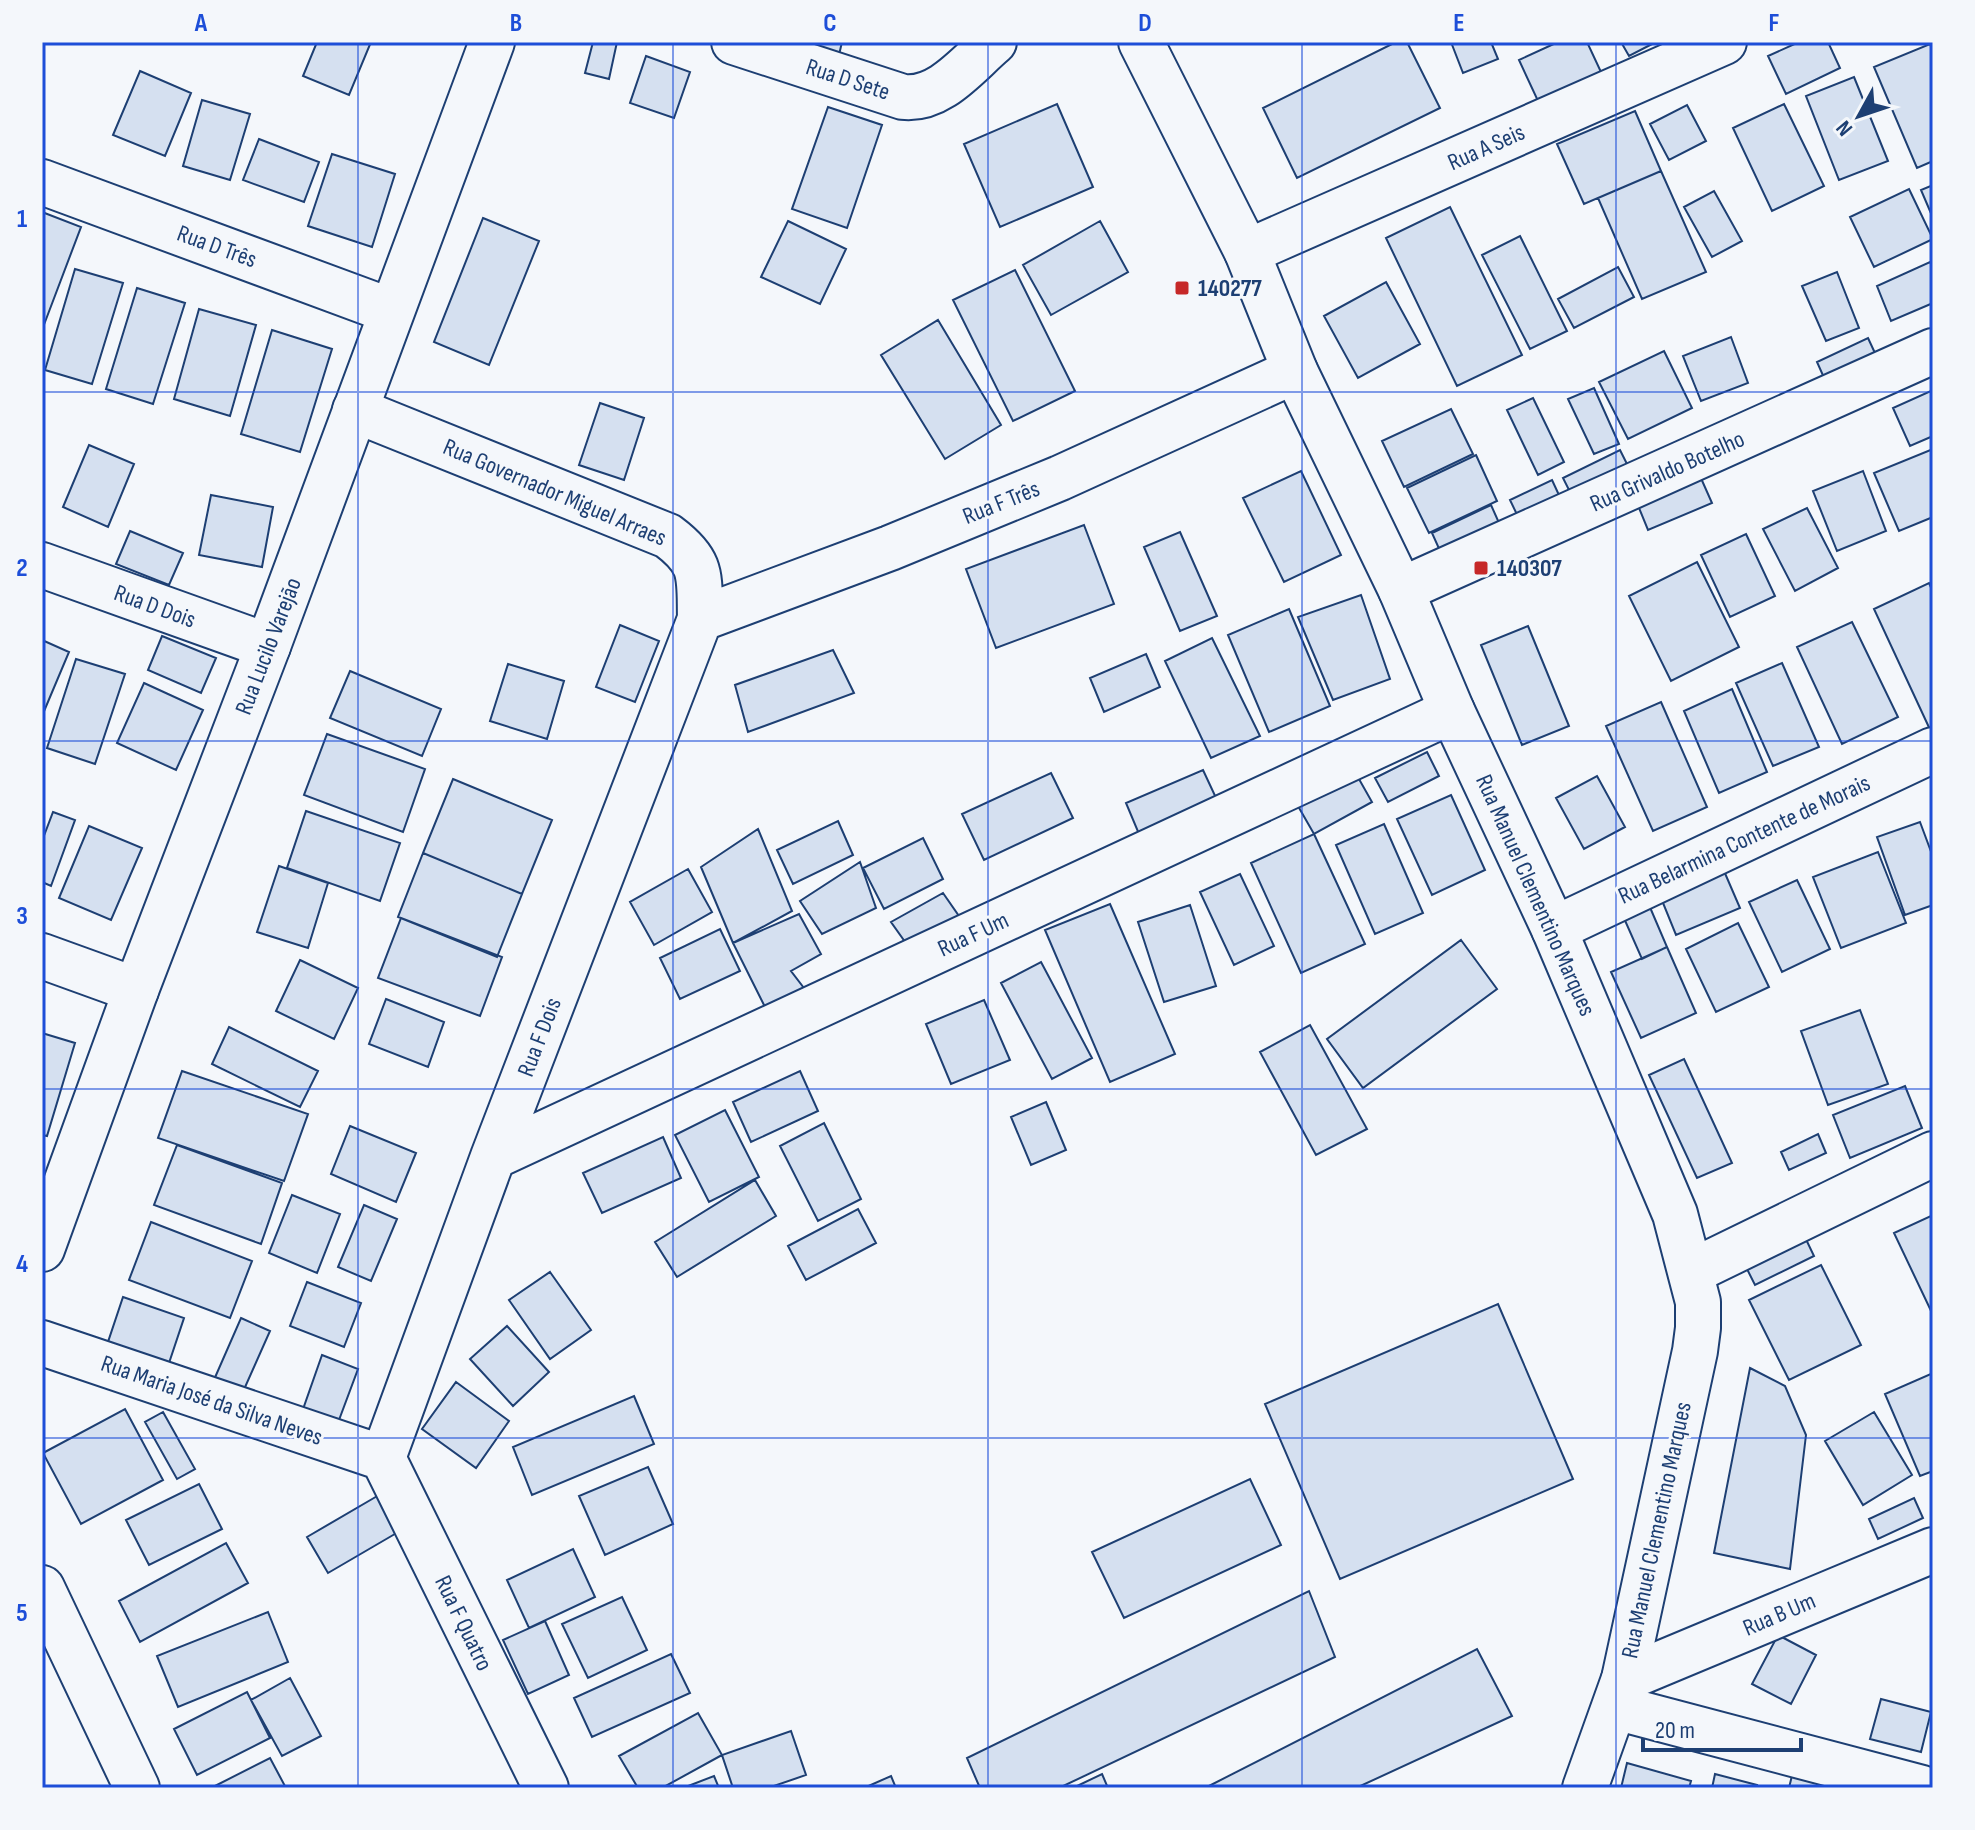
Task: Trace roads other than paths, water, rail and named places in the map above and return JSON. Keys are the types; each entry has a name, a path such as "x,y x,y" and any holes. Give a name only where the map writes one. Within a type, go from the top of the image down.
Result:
{"street":[{"name":"Rua Lucilo Varejão","path":"42,1249 136,990 268,646 492,42"},
{"name":"Rua D Sete","path":"734,42 913,98 932,94 994,42"},
{"name":"Rua Manuel Clementino Marques","path":"1141,42 1247,252 1295,371 1401,590 1452,711 1554,929 1675,1214 1691,1272 1698,1302 1695,1351 1620,1693 1585,1788"},
{"name":"Rua A Seis","path":"1247,252 1724,42"},
{"name":"Rua D Três","path":"42,182 391,311"},
{"name":"Rua Grivaldo Botelho","path":"1401,590 1933,351"},
{"name":"Rua F Três","path":"700,619 890,548 1060,478 1295,371"},
{"name":"Rua Governador Miguel Arraes","path":"355,410 668,536 688,551 696,564 700,619"},
{"name":"Rua D Dois","path":"42,565 268,646"},
{"name":"Rua F Dois","path":"383,1458 493,1157 700,619"},
{"name":"Rua F Um","path":"493,1157 1452,711"},
{"name":"Rua Belarmina Contente de Morais","path":"1554,929 1933,750"},
{"path":"42,956 136,990"},
{"path":"1691,1272 1933,1154"},
{"name":"Rua Maria José da Silva Neves","path":"42,1343 383,1458"},
{"name":"Rua F Quatro","path":"383,1458 546,1788"},
{"name":"Rua B Um","path":"1620,1693 1933,1550"},
{"path":"42,1588 137,1788"},
{"path":"1620,1693 1922,1788"}],"place":[{"name":"140277","path":"1182,288"},
{"name":"140307","path":"1481,568"}]}
